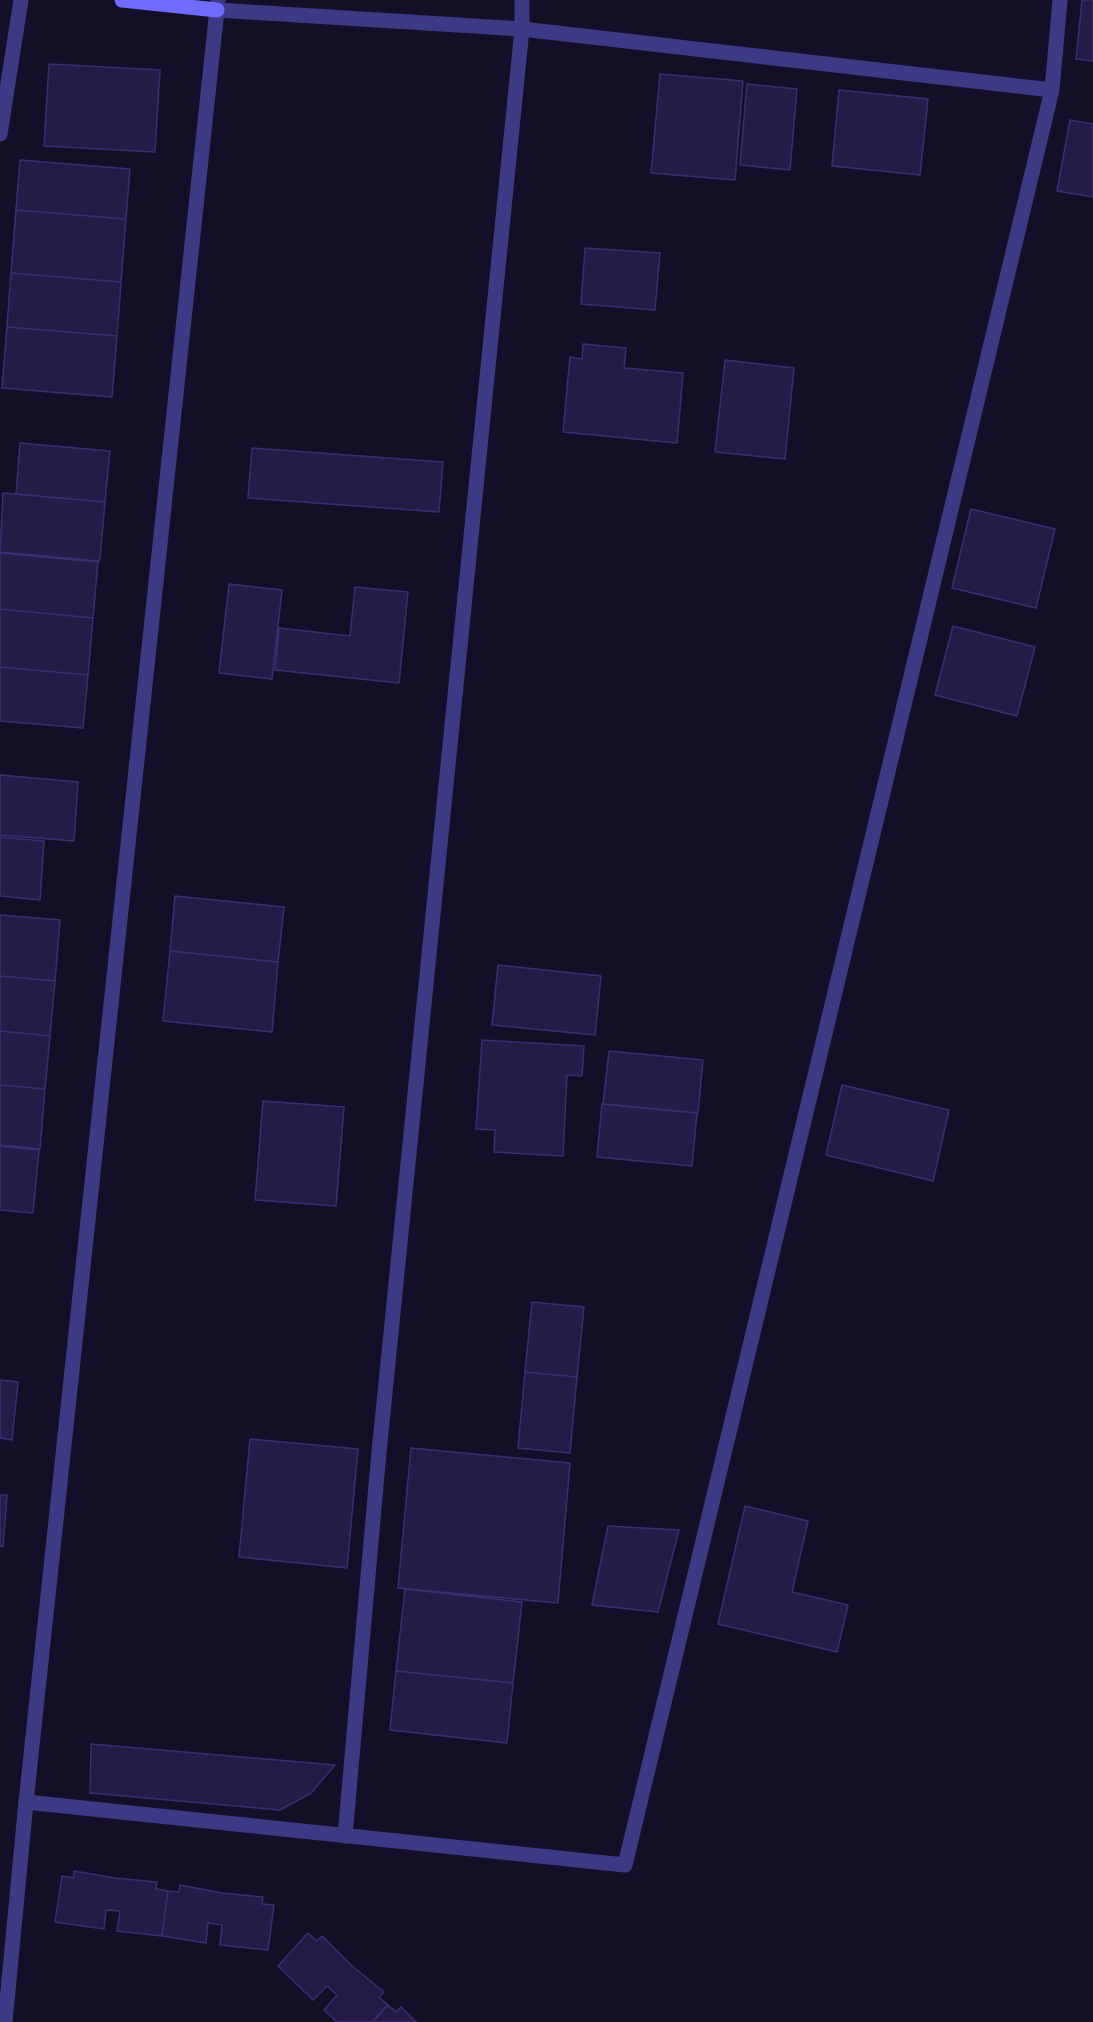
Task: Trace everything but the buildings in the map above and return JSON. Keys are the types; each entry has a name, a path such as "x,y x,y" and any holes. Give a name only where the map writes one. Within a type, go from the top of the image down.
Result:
{"main road":[{"path":"122,0 217,5"}],"street":[{"path":"0,134 21,0"},
{"path":"345,1836 379,1452 522,29 522,0"},
{"path":"26,1802 625,1864 1052,90 1060,0"},
{"path":"5,2022 26,1802 217,5 522,29 1052,90"}]}
